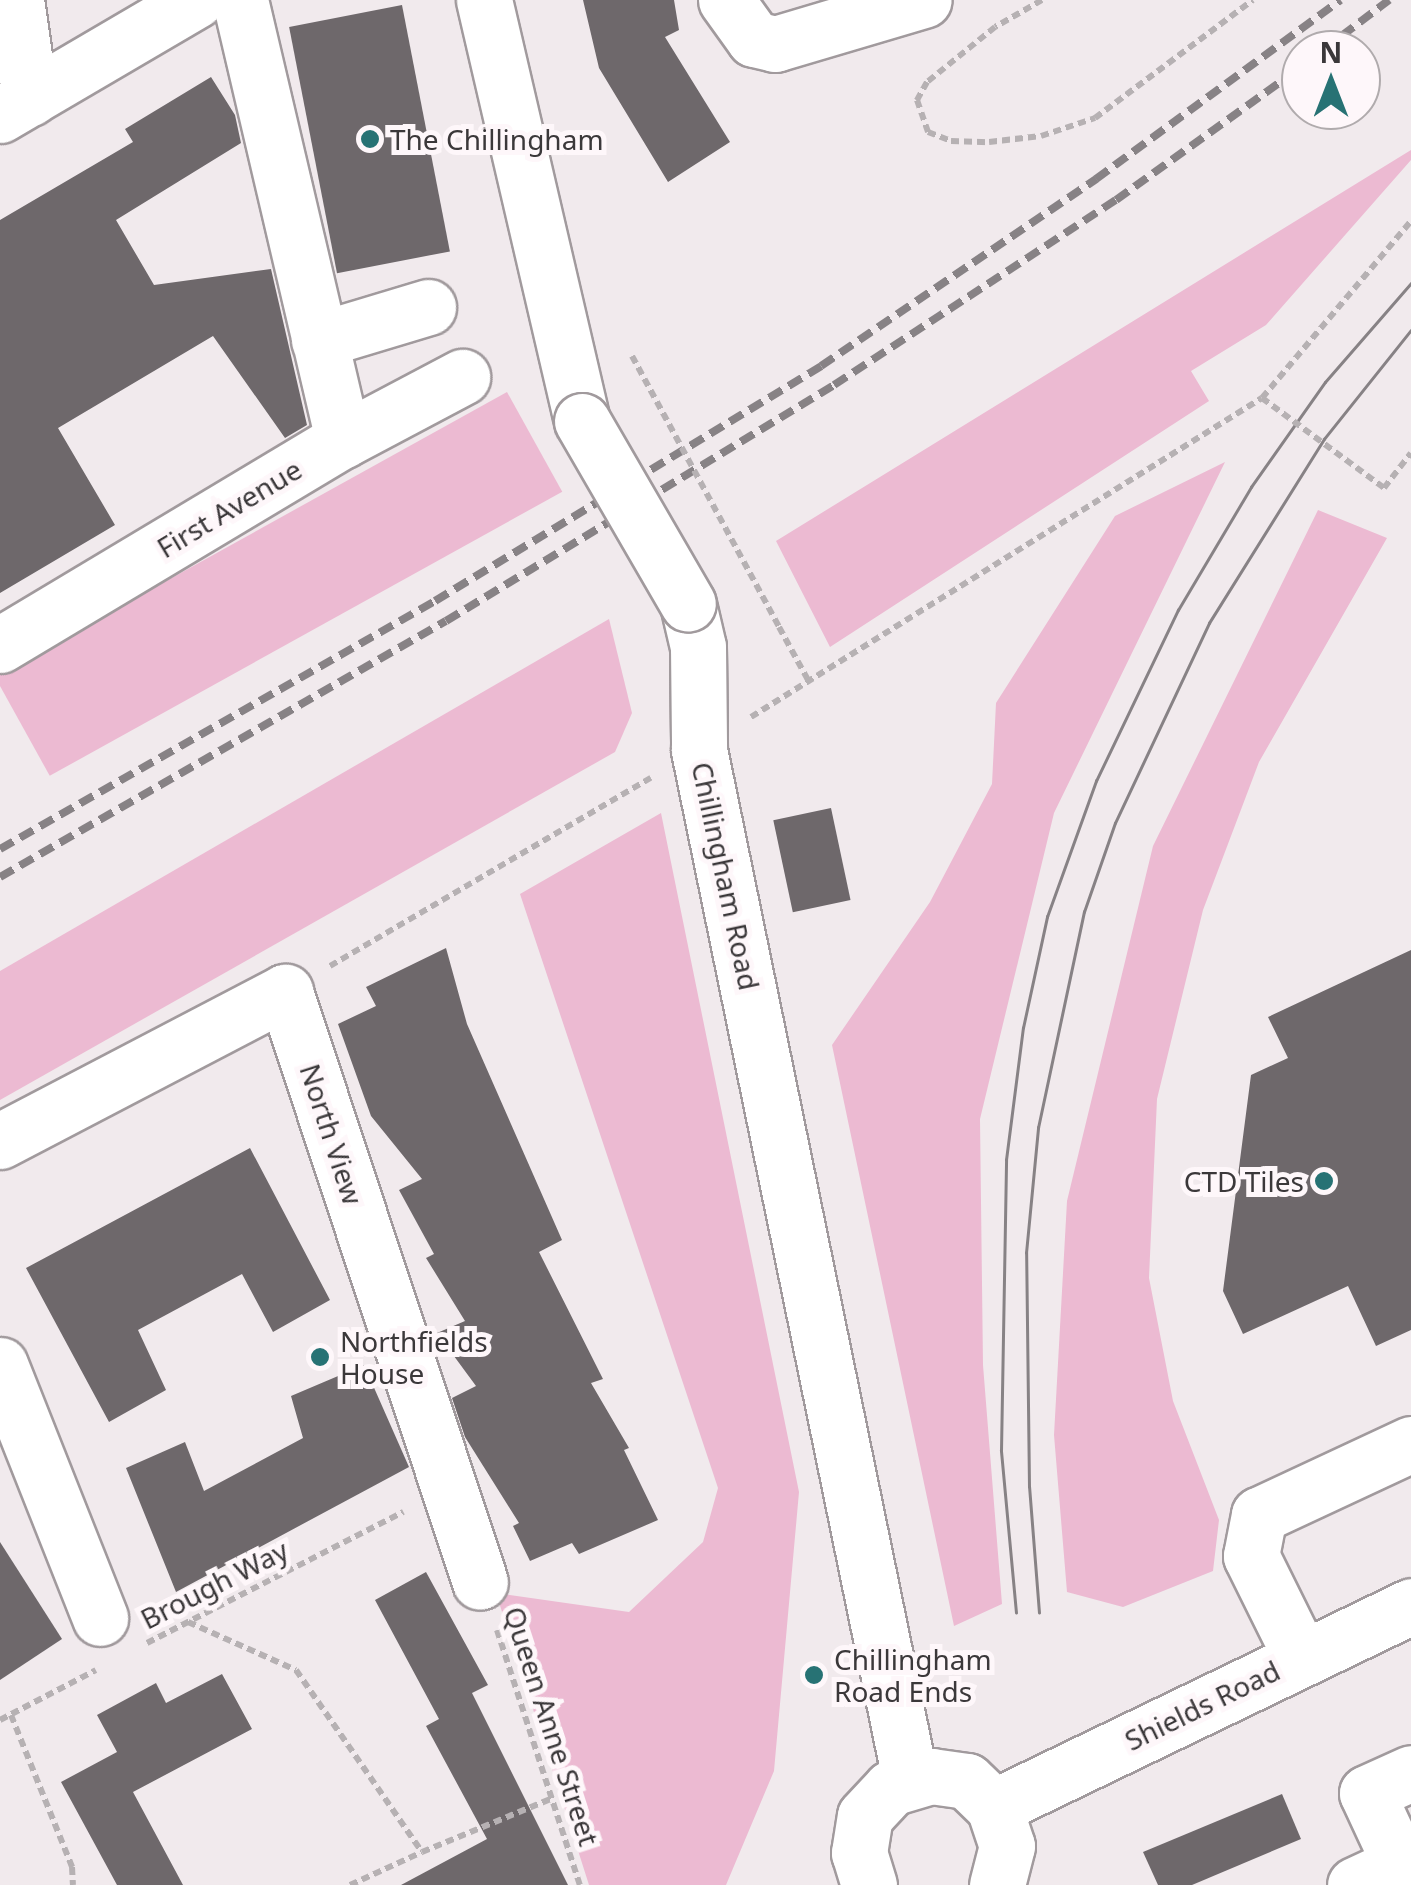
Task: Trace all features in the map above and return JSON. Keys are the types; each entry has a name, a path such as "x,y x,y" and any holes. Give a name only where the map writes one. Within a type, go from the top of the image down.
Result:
{"main road":[{"path":"15,107 16,0"},
{"path":"15,107 196,0"},
{"path":"240,0 343,440"},
{"name":"Chillingham Road","path":"484,0 582,421 688,604 698,647 699,750 910,1779"},
{"path":"726,0 754,39 774,44 924,0"},
{"path":"319,340 428,307"},
{"name":"First Avenue","path":"0,646 343,440 462,377"},
{"path":"0,1142 285,992"},
{"name":"North View","path":"285,992 480,1582"},
{"path":"0,1365 115,1644"},
{"path":"1301,1657 1251,1556 1258,1515 1411,1444"},
{"name":"Shields Road","path":"994,1807 1411,1606"},
{"path":"1355,1885 1400,1864 1368,1793 1411,1773"},
{"path":"861,1881 859,1833 865,1816 875,1801 910,1779 967,1781 994,1807 1007,1846 997,1885"}],"path":[{"path":"1042,0 995,27 927,82 917,100 928,132 950,142 989,142 1041,136 1095,118 1253,0"},
{"path":"285,992 699,750 1262,398 1411,221"},
{"path":"632,356 808,680"},
{"path":"1262,398 1384,488 1411,453"},
{"name":"Brough Way","path":"0,1720 115,1644 187,1622 450,1489"},
{"name":"Queen Anne Street","path":"480,1582 580,1885"},
{"path":"187,1622 296,1670 422,1852"},
{"path":"11,1715 72,1866 74,1885"},
{"path":"350,1885 553,1798"}],"shaded area":[{"path":"1411,150 1411,160 1266,325 1191,371 1209,401 830,647 776,541"},
{"path":"507,392 562,492 50,776 0,686 0,673"},
{"path":"1225,462 1054,813 980,1119 983,1365 1002,1604 954,1626 832,1045 930,902 992,784 996,703 1115,516"},
{"path":"1318,510 1387,538 1259,762 1203,910 1157,1099 1149,1278 1173,1401 1219,1520 1213,1571 1123,1607 1067,1592 1054,1435 1067,1201 1153,846"},
{"path":"609,619 632,713 615,752 0,1100 0,971"},
{"path":"661,813 799,1492 774,1771 726,1885 589,1885 496,1593 629,1612 703,1542 718,1488 520,894"}],"building":[{"path":"583,0 674,0 679,30 665,37 730,142 668,182 599,68"},
{"name":"The Chillingham","path":"402,5 450,251 337,273 289,27"},
{"path":"211,77 235,115 241,143 116,220 154,285 271,269 307,425 285,438 213,336 58,428 115,525 0,593 0,220 133,142 125,129"},
{"path":"831,808 851,900 793,912 773,820"},
{"path":"446,948 467,1024 562,1240 539,1252 603,1379 591,1383 629,1448 624,1450 658,1520 579,1554 572,1543 530,1561 513,1526 519,1523 465,1437 452,1398 476,1386 437,1333 465,1321 426,1258 434,1254 399,1190 422,1179 371,1116 338,1024 376,1006 366,987"},
{"name":"CTD Tiles","path":"1411,950 1411,1330 1376,1346 1348,1286 1243,1334 1223,1291 1251,1075 1288,1058 1268,1017"},
{"path":"250,1148 330,1300 273,1332 242,1274 138,1330 166,1390 109,1422 26,1268"},
{"path":"364,1365 409,1467 176,1592 126,1468 185,1442 204,1491 303,1438 291,1396"},
{"path":"0,1542 62,1639 0,1680"},
{"path":"426,1572 488,1685 472,1693 568,1885 401,1885 487,1839 426,1726 439,1719 375,1600"},
{"path":"222,1674 252,1729 133,1792 183,1885 117,1885 61,1782 117,1752 97,1715 156,1683 166,1703"},
{"path":"1282,1794 1301,1839 1192,1885 1158,1885 1143,1852"}],"tram line":[{"path":"1016,1613 1001,1451 1006,1160 1023,1028 1047,917 1096,781 1178,610 1251,487 1325,382 1411,283"},
{"path":"1039,1613 1029,1487 1026,1253 1038,1128 1084,912 1115,823 1209,623 1324,439 1411,330"}],"railway":[{"path":"0,849 435,601 821,366 1096,179 1341,0"},
{"path":"1349,30 1389,0"},
{"path":"0,877 446,621 834,385 1116,200 1281,81"}],"place":[{"name":"The Chillingham","path":"370,139"},
{"name":"CTD Tiles","path":"1324,1181"},
{"name":"Northfields House","path":"320,1357"},
{"name":"Chillingham Road Ends","path":"814,1675"}]}
